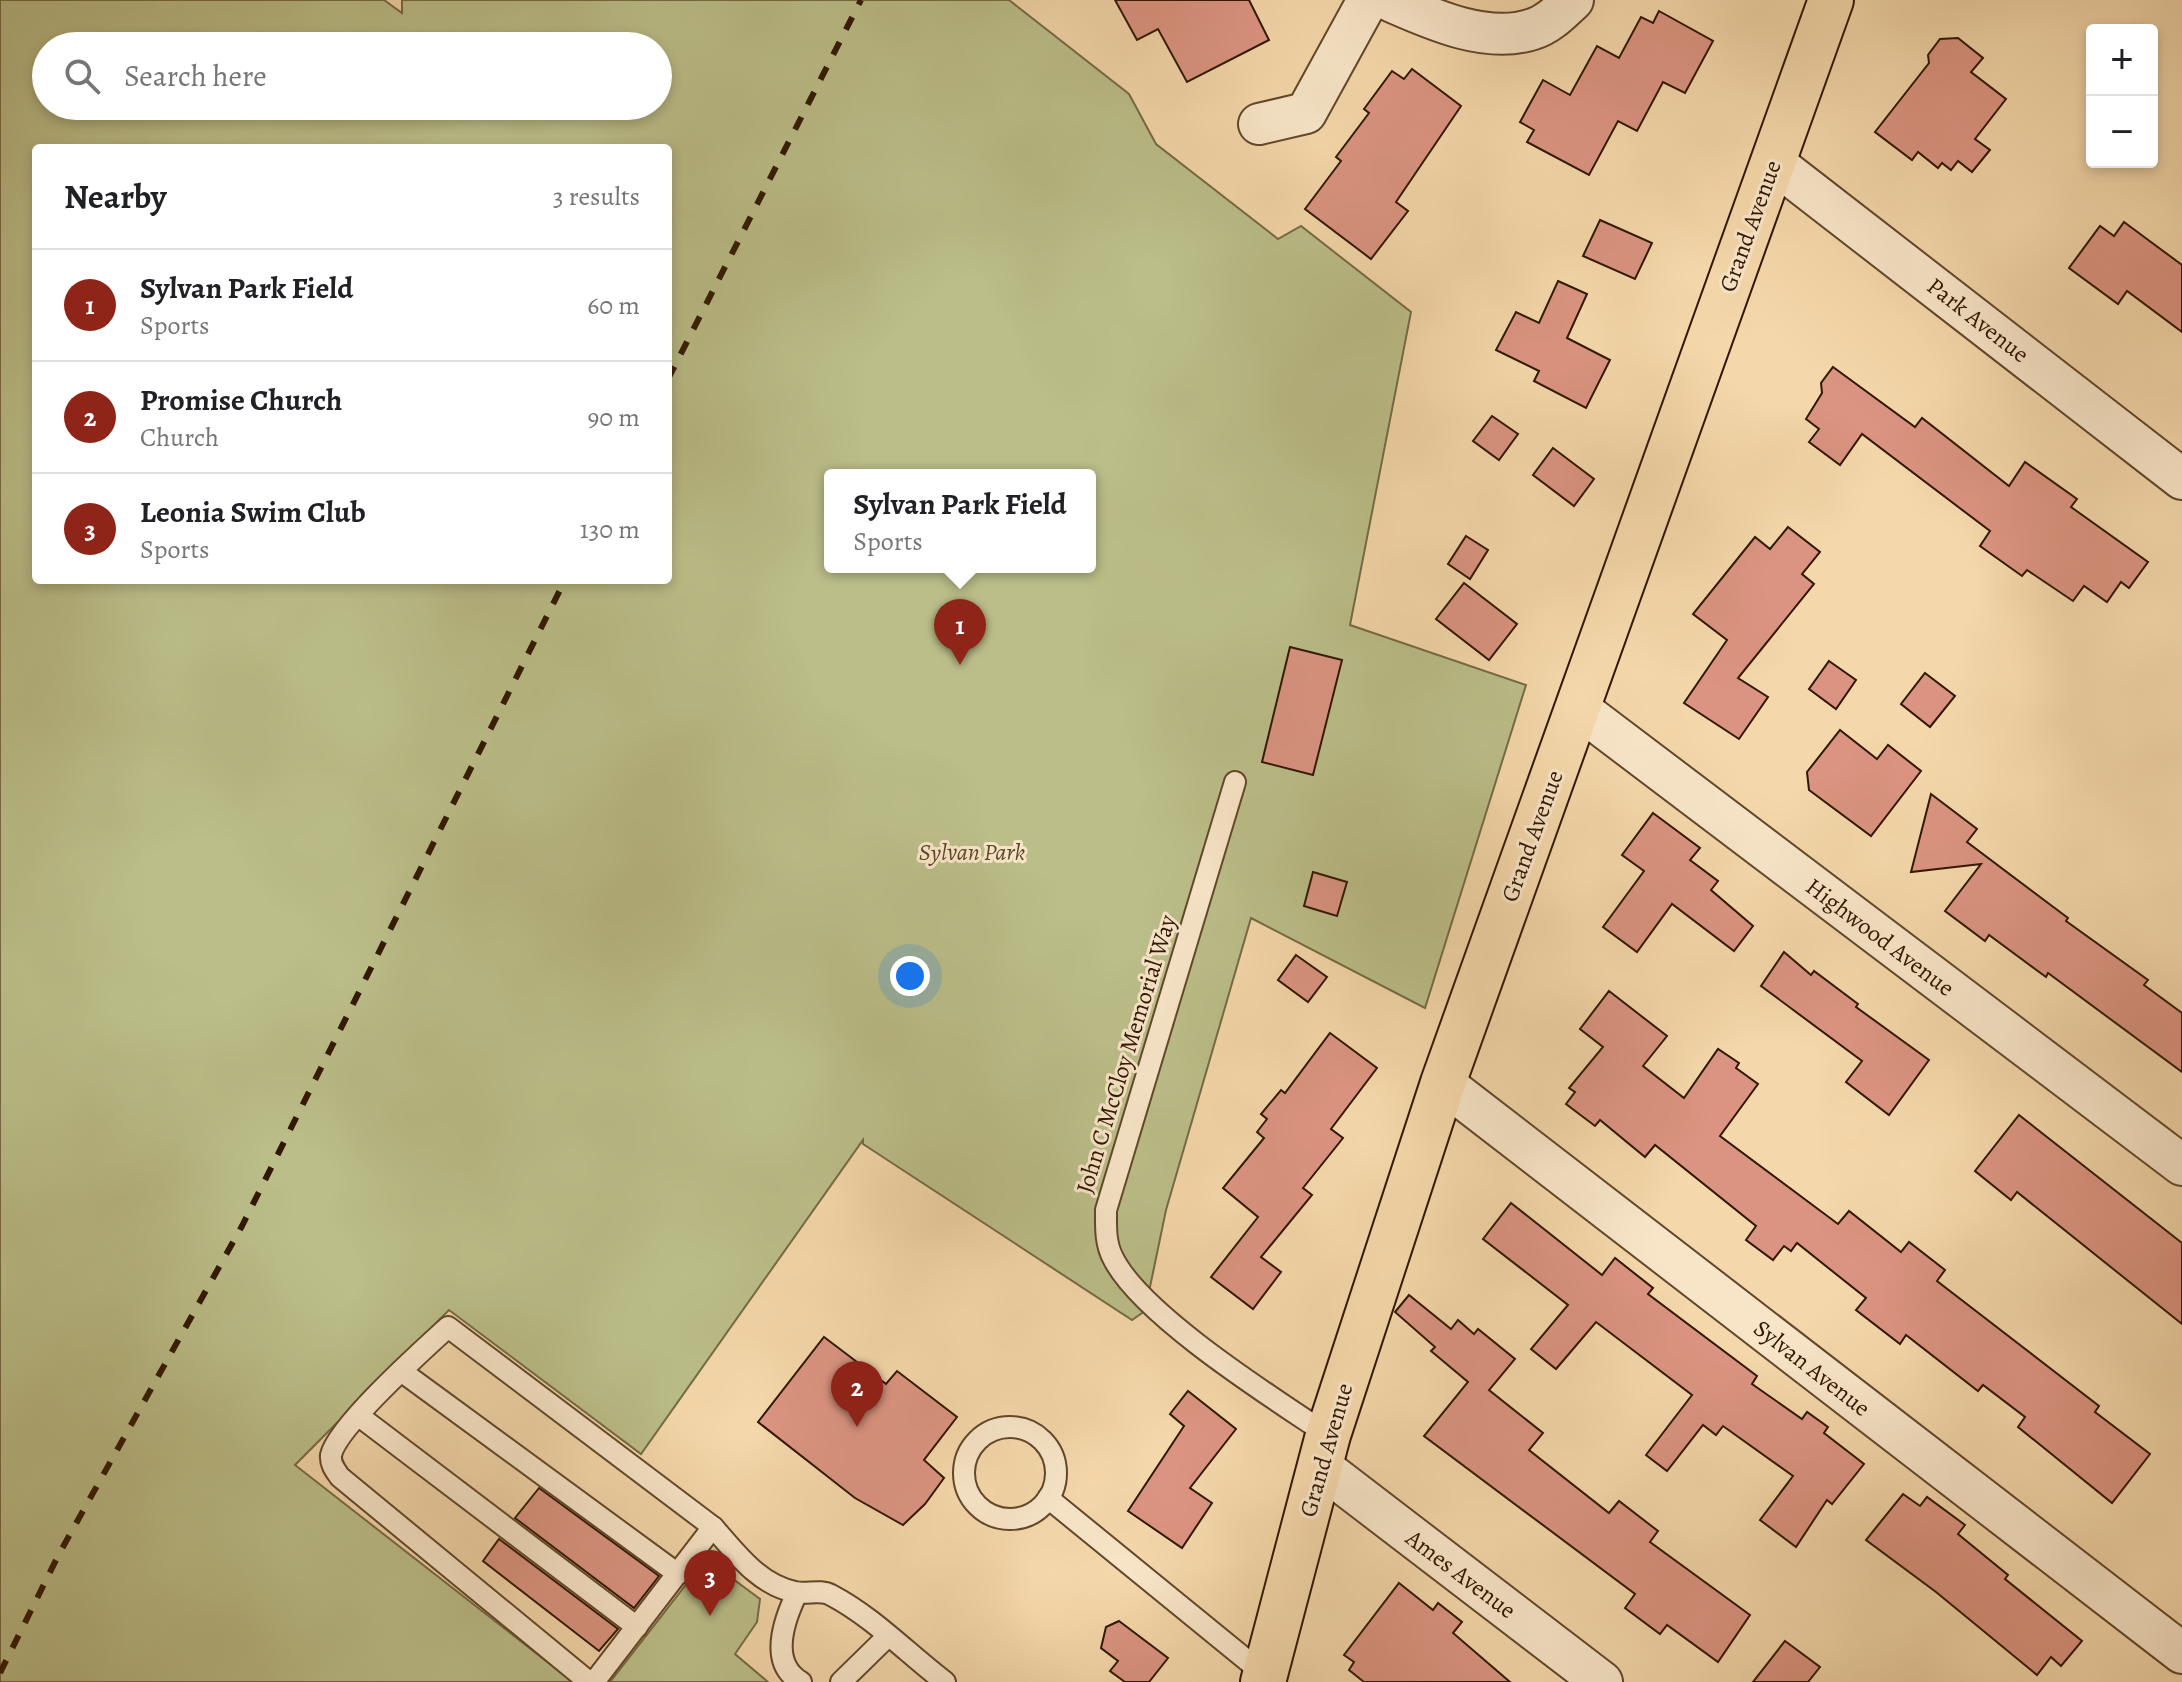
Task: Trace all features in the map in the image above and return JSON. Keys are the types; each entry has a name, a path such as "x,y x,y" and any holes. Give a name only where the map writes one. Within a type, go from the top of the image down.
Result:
{"main road":[{"name":"Grand Avenue","path":"1264,1679 1324,1450 1443,1083 1831,0"}],"street":[{"path":"1259,124 1306,113 1368,0"},
{"path":"1388,0 1433,20 1494,33 1532,30 1573,0"},
{"name":"Park Avenue","path":"1773,162 2182,479"},
{"name":"Highwood Avenue","path":"1578,708 2182,1165"},
{"name":"Sylvan Avenue","path":"1443,1083 2182,1653"},
{"name":"Ames Avenue","path":"1324,1450 1602,1682"}],"lane":[{"name":"John C McCloy Memorial Way","path":"1235,782 1106,1210 1106,1234 1112,1258 1129,1282 1172,1323 1324,1450"},
{"path":"713,1527 591,1682 340,1477 331,1464 331,1452 401,1371 448,1327 713,1527 743,1560 772,1585 797,1593 827,1592 945,1682"},
{"path":"401,1371 678,1574"},
{"path":"359,1416 637,1627"},
{"path":"1005,1426 1034,1433 1045,1442 1056,1470 1048,1498 1037,1510 1008,1519 979,1508 964,1481 969,1450 978,1439 1005,1426"},
{"path":"1048,1498 1264,1679"},
{"path":"797,1593 786,1616 782,1637 784,1665 792,1677 801,1682"},
{"path":"841,1682 888,1636"}],"green space":[{"name":"Sylvan Park","path":"0,0 384,0 402,13 402,0 1009,0 1129,94 1156,144 1278,239 1301,226 1411,312 1350,625 1526,685 1425,1008 1251,918 1166,1210 1145,1311 1132,1320 863,1144 863,1140 641,1454 449,1310 295,1465 573,1682 0,1682"},
{"path":"706,1559 760,1599 757,1622 735,1654 768,1682 610,1682"}],"building":[{"path":"1115,0 1249,0 1269,40 1187,82 1158,29 1137,40"},
{"path":"1659,11 1713,41 1685,93 1663,82 1637,131 1618,121 1589,175 1527,142 1534,130 1520,122 1543,80 1570,95 1597,46 1619,58 1641,17 1653,23"},
{"path":"1958,38 1983,58 1971,72 2006,99 1975,139 1990,150 1972,172 1958,161 1951,170 1942,163 1938,168 1918,152 1912,160 1875,132 1929,63 1928,55 1940,39"},
{"path":"1412,69 1461,106 1396,202 1408,211 1371,259 1305,209 1341,161 1336,157 1369,113 1364,109 1392,71 1404,79"},
{"path":"1600,220 1652,243 1635,279 1583,256"},
{"path":"2124,222 2182,265 2182,332 2127,291 2118,304 2069,268 2100,226 2114,236"},
{"path":"1558,281 1587,294 1567,338 1610,360 1586,408 1534,381 1539,371 1496,350 1516,312 1539,323"},
{"path":"1833,367 1915,427 1922,418 2009,486 2025,462 2077,499 2071,507 2148,562 2129,588 2121,582 2107,602 2084,586 2073,601 2027,570 2022,576 1980,546 1990,531 1862,434 1840,465 1809,442 1819,429 1806,419 1822,393 1821,383"},
{"path":"1492,416 1518,434 1499,460 1473,441"},
{"path":"1553,448 1594,479 1574,506 1533,475"},
{"path":"1788,527 1820,552 1802,574 1814,584 1738,678 1768,697 1739,739 1684,703 1727,640 1693,614 1755,537 1770,549"},
{"path":"1466,536 1488,550 1470,579 1448,564"},
{"path":"1464,583 1517,624 1489,660 1436,619"},
{"path":"1290,647 1342,660 1313,775 1262,762"},
{"path":"1829,661 1856,680 1836,709 1809,689"},
{"path":"1925,673 1955,696 1930,727 1901,704"},
{"path":"1840,730 1877,759 1888,745 1921,771 1871,836 1809,790 1807,772"},
{"path":"1931,794 1977,829 1967,842 2068,918 2066,921 2148,980 2144,985 2182,1013 2182,1072 2048,973 2046,977 1989,935 1985,941 1945,911 1981,864 1911,872"},
{"path":"1653,813 1700,848 1690,860 1718,881 1711,890 1753,926 1734,951 1672,904 1637,952 1603,927 1644,871 1622,855"},
{"path":"1313,872 1347,882 1337,916 1304,906"},
{"path":"1784,952 1811,975 1814,971 1858,1004 1856,1007 1929,1060 1889,1115 1846,1082 1862,1061 1761,986"},
{"path":"1296,955 1327,977 1308,1002 1278,980"},
{"path":"1609,991 1667,1036 1643,1066 1684,1098 1718,1049 1739,1063 1736,1068 1758,1084 1720,1136 1838,1224 1849,1211 1901,1252 1909,1242 1945,1270 1937,1281 2099,1406 2095,1412 2150,1454 2112,1503 2018,1427 2025,1417 1983,1385 1978,1391 1906,1335 1900,1344 1856,1310 1866,1298 1797,1243 1791,1251 1784,1246 1773,1260 1746,1240 1756,1226 1655,1145 1645,1157 1600,1120 1595,1126 1566,1104 1575,1092 1569,1088 1603,1047 1580,1029"},
{"path":"1330,1033 1377,1068 1331,1129 1343,1138 1303,1188 1312,1195 1261,1257 1281,1272 1253,1309 1211,1277 1258,1217 1223,1188 1264,1138 1257,1132 1267,1119 1261,1114 1281,1090 1285,1093"},
{"path":"2019,1115 2182,1243 2182,1324 2017,1192 2011,1200 1975,1171"},
{"path":"1511,1203 1602,1275 1615,1258 1653,1288 1648,1294 1757,1376 1752,1384 1802,1419 1807,1412 1828,1427 1824,1433 1864,1464 1832,1504 1827,1500 1796,1547 1760,1520 1793,1476 1723,1426 1716,1435 1703,1425 1667,1471 1646,1455 1692,1395 1596,1322 1556,1369 1531,1349 1568,1305 1483,1239"},
{"path":"1409,1295 1451,1329 1458,1320 1474,1334 1478,1329 1515,1359 1489,1390 1543,1433 1529,1450 1609,1513 1619,1501 1658,1531 1650,1542 1750,1615 1718,1662 1667,1625 1660,1634 1625,1608 1635,1594 1424,1436 1468,1382 1431,1351 1435,1347 1395,1312"},
{"path":"824,1337 886,1384 897,1371 957,1417 924,1460 944,1478 925,1504 903,1525 855,1498 758,1422"},
{"path":"1188,1391 1236,1429 1190,1488 1212,1503 1182,1548 1128,1511 1184,1426 1170,1414"},
{"path":"539,1488 659,1576 634,1608 515,1518"},
{"path":"1903,1494 1920,1506 1927,1497 1965,1525 1958,1534 2008,1575 2005,1579 2082,1641 2061,1666 2051,1657 2037,1675 1936,1592 1866,1540"},
{"path":"499,1539 618,1629 599,1651 483,1561"},
{"path":"1399,1583 1433,1610 1438,1603 1462,1622 1453,1633 1510,1682 1364,1682 1349,1670 1354,1662 1344,1655"},
{"path":"1119,1621 1168,1658 1149,1682 1125,1682 1110,1671 1118,1661 1101,1648 1106,1627"},
{"path":"1785,1641 1820,1667 1808,1682 1753,1682"}],"railway":[{"path":"672,371 861,0"},
{"path":"0,1673 59,1554 242,1226 563,584"}],"place":[{"name":"Sylvan Park Field","path":"960,665"},
{"name":"Promise Church","path":"857,1427"},
{"name":"Leonia Swim Club","path":"710,1616"}]}
